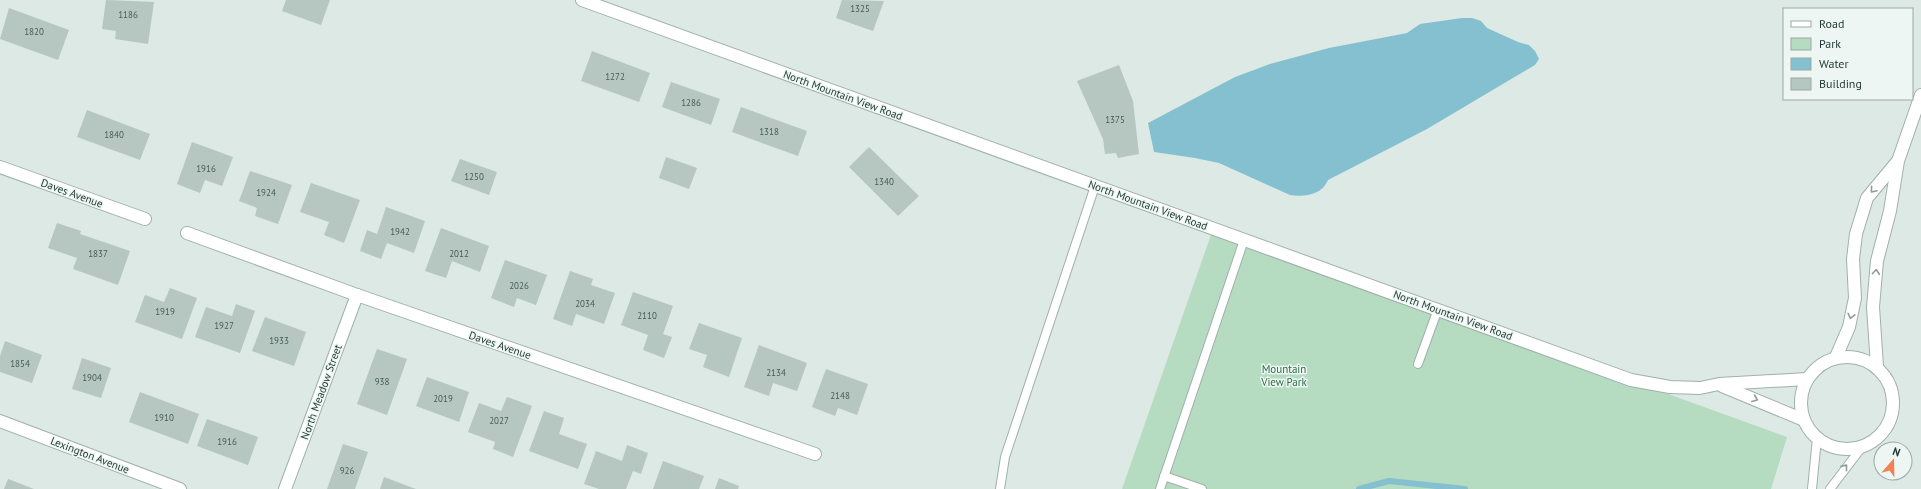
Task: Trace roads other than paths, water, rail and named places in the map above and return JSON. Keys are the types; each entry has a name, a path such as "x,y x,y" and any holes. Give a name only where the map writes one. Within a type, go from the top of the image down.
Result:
{"street":[{"name":"North Mountain View Road","path":"582,0 1631,380 1670,387 1700,388 1719,384 1807,380"},
{"path":"1877,366 1873,307 1877,261 1890,211 1898,161 1921,95"},
{"path":"1836,357 1849,327 1855,298 1853,259 1856,234 1867,198 1898,161"},
{"name":"Daves Avenue","path":"0,167 145,220"},
{"name":"Daves Avenue","path":"186,233 357,295 815,454"},
{"name":"North Meadow Street","path":"285,489 357,295"},
{"path":"1836,357 1864,359 1877,366 1886,377 1892,390 1894,404 1892,418 1885,431 1875,440 1862,447 1846,449 1830,446 1817,438 1809,430 1804,420 1801,406 1802,392 1807,380 1819,365 1836,357"},
{"path":"1719,384 1804,420"},
{"name":"Lexington Avenue","path":"0,421 180,489"}],"lane":[{"path":"1000,489 1005,458 1095,186"},
{"path":"1160,489 1244,240"},
{"path":"1418,364 1438,309"},
{"path":"1812,489 1817,438"},
{"path":"1830,489 1862,447"},
{"path":"1164,476 1202,489"}],"water":[{"path":"1472,18 1481,21 1487,28 1518,42 1529,45 1535,51 1539,59 1535,65 1427,129 1328,180 1322,189 1317,192 1301,196 1290,195 1219,163 1154,152 1148,123 1235,77 1270,64 1329,48 1407,33 1420,24"}],"waterway":[{"path":"1359,489 1389,481 1465,489"}],"park label":[{"name":"Mountain View Park","path":"1284,375"}]}
